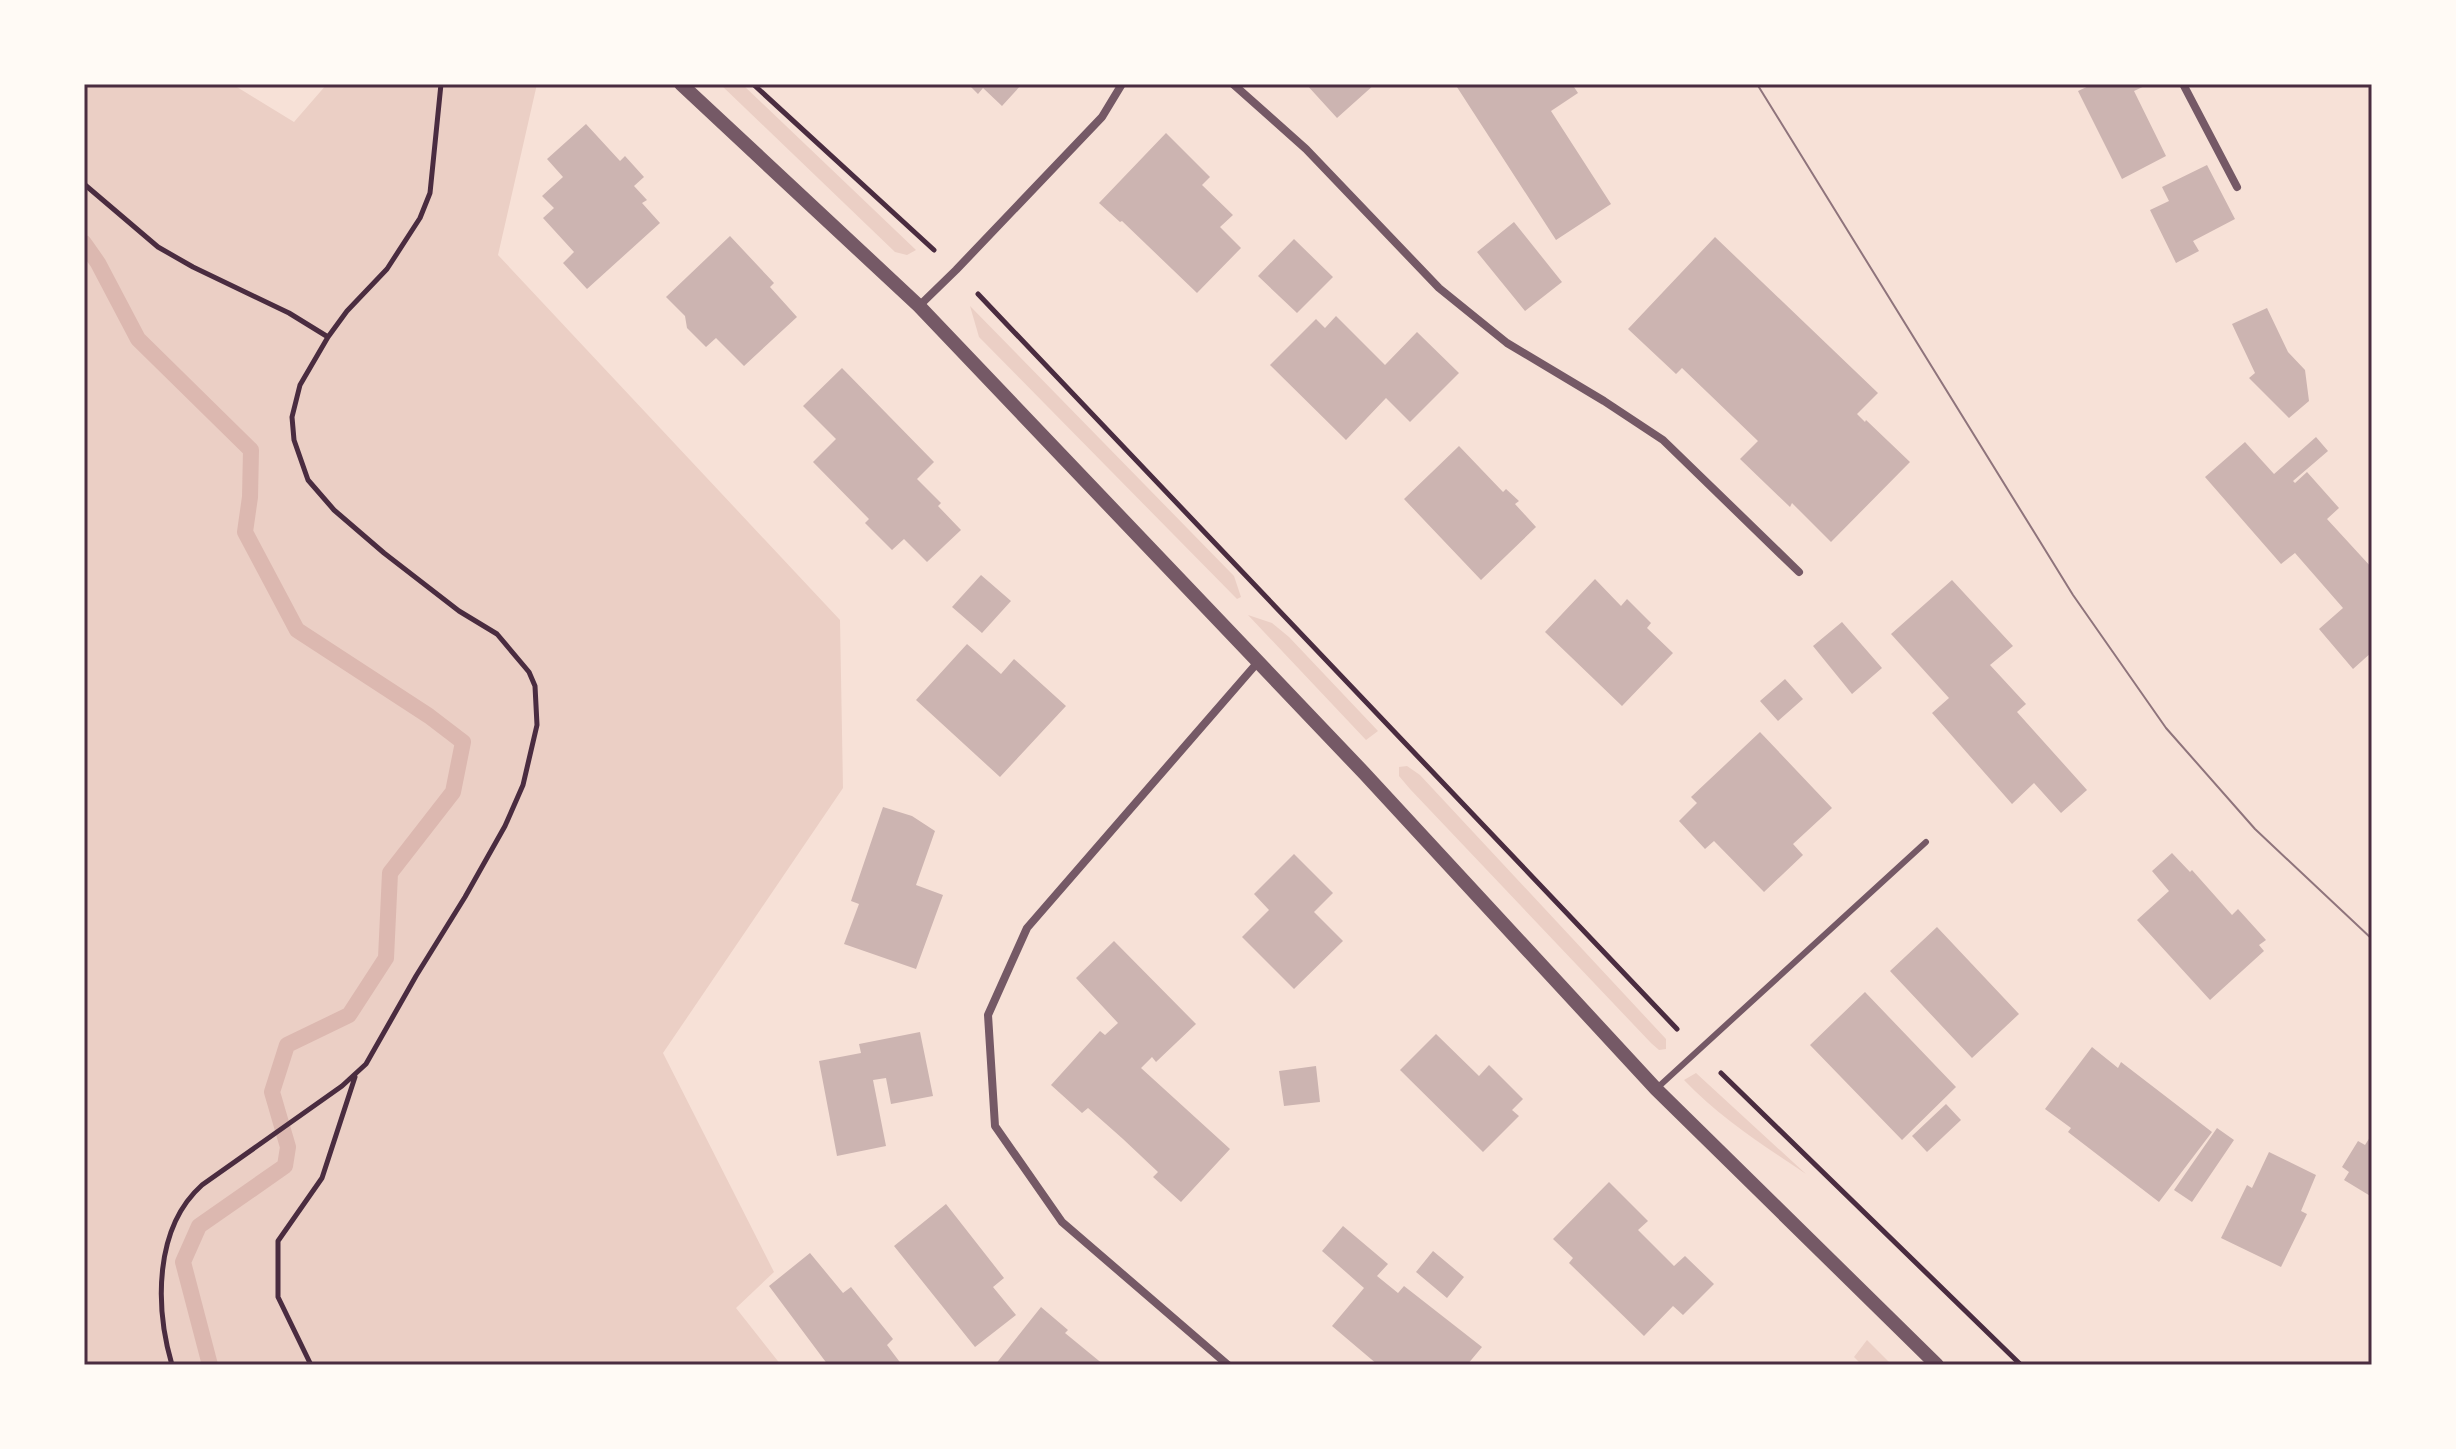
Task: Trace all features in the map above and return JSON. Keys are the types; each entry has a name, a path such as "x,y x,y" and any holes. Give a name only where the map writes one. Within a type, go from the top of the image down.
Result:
{"street":[{"path":"681,84 919,306 1364,773 1656,1089 1937,1365"},
{"path":"919,306 1102,117 1122,84"},
{"path":"1233,84 1306,149 1439,288 1507,343 1663,440 1799,572"},
{"path":"2183,84 2237,187"},
{"path":"1228,1365 1062,1222 995,1126 988,1015 1027,928 1258,662"}],"lane":[{"path":"1656,1089 1926,842"}],"path":[{"path":"172,1365 162,1320 162,1288 167,1241 179,1211 189,1196 202,1185 356,1076 366,1064 505,826 523,785 537,725 535,686 529,672 497,634 459,611 334,510 308,480 294,440 292,417 300,385 328,337 347,311 387,269 420,218 430,193 441,84"},
{"path":"753,84 956,270 1698,1051 2021,1365"},
{"path":"84,184 158,247 289,313 328,337"},
{"path":"311,1365 278,1297 278,1241 322,1178 356,1076"}],"shaded area":[{"path":"84,84 232,84 294,122 327,84 537,84 498,255 840,620 843,788 663,1053 774,1272 736,1308 781,1365 84,1365"},
{"path":"720,84 742,84 916,250 907,255 895,252"},
{"path":"970,306 1234,576 1241,597 1237,599 979,337"},
{"path":"1248,615 1272,623 1289,637 1378,731 1366,740"},
{"path":"1407,766 1420,775 1666,1039 1666,1049 1659,1050 1651,1043 1410,789 1399,776 1399,767"},
{"path":"1696,1073 1806,1174 1712,1107 1684,1080"},
{"path":"1867,1340 1892,1365 1862,1365 1854,1357"}],"building":[{"path":"968,84 1022,84 1002,106 983,88 978,94"},
{"path":"1306,84 1375,84 1337,118"},
{"path":"1455,84 1572,84 1578,93 1551,111 1611,204 1556,240"},
{"path":"2093,84 2149,84 2134,91 2166,156 2122,179 2078,91"},
{"path":"586,124 620,161 625,156 644,177 634,186 647,200 642,203 660,223 587,289 563,263 574,252 543,218 554,208 542,196 563,177 547,159"},
{"path":"1166,133 1210,177 1202,185 1233,215 1220,227 1241,248 1197,293 1099,203"},
{"path":"2207,165 2235,219 2193,241 2199,251 2176,263 2150,210 2169,201 2162,187"},
{"path":"1514,222 1562,282 1525,311 1477,252"},
{"path":"730,236 774,283 770,287 797,317 744,366 716,338 706,347 687,328 685,316 666,297"},
{"path":"1715,237 1878,393 1857,414 1910,462 1831,542 1792,503 1790,507 1740,459 1758,441 1682,368 1676,374 1628,329"},
{"path":"1294,239 1333,277 1297,313 1258,276"},
{"path":"2267,308 2288,352 2305,370 2309,401 2289,418 2249,378 2255,373 2232,324"},
{"path":"1336,316 1385,365 1417,332 1459,373 1410,422 1386,398 1346,440 1270,365 1316,319 1325,328"},
{"path":"842,368 934,462 917,479 941,503 938,506 961,530 927,562 904,539 892,550 865,523 869,519 813,462 836,439 803,406"},
{"path":"2316,437 2328,451 2293,481 2295,483 2307,472 2339,508 2327,519 2372,568 2372,652 2353,669 2319,629 2343,608 2295,553 2281,564 2205,477 2245,442 2274,474"},
{"path":"1459,446 1503,492 1506,489 1519,501 1515,504 1536,527 1481,580 1404,499"},
{"path":"981,575 1011,601 982,633 952,607"},
{"path":"1595,579 1621,606 1627,599 1651,623 1647,628 1673,653 1622,706 1545,632"},
{"path":"1952,580 2013,646 1990,665 2026,704 2017,712 2087,790 2061,813 2034,783 2012,804 1932,713 1949,698 1891,634"},
{"path":"1842,622 1882,668 1852,694 1813,646"},
{"path":"967,644 1001,674 1014,659 1066,706 1000,777 916,700"},
{"path":"1785,679 1803,699 1778,721 1760,701"},
{"path":"1760,732 1832,808 1793,844 1803,855 1764,892 1714,841 1705,849 1679,821 1697,803 1691,797"},
{"path":"883,807 912,816 935,831 916,885 943,895 916,969 844,944 859,904 851,901"},
{"path":"2172,853 2190,872 2192,870 2232,915 2238,909 2266,940 2259,945 2264,951 2210,1000 2137,920 2169,891 2152,871"},
{"path":"1294,854 1333,893 1314,912 1343,941 1294,989 1242,937 1269,910 1254,894"},
{"path":"1937,927 2019,1014 1972,1058 1890,971"},
{"path":"1114,941 1196,1024 1156,1062 1152,1057 1141,1068 1230,1149 1181,1202 1153,1177 1158,1172 1123,1139 1088,1108 1082,1113 1051,1085 1100,1031 1105,1035 1118,1023 1076,978"},
{"path":"1865,992 1956,1087 1902,1140 1810,1045"},
{"path":"920,1032 933,1096 891,1104 886,1078 873,1080 886,1146 837,1156 819,1061 861,1053 859,1044"},
{"path":"1436,1034 1479,1076 1489,1065 1523,1099 1512,1110 1519,1116 1483,1152 1400,1070"},
{"path":"2092,1047 2118,1068 2121,1062 2212,1132 2159,1202 2068,1132 2071,1128 2045,1109"},
{"path":"1316,1066 1320,1102 1284,1106 1279,1071"},
{"path":"1946,1104 1961,1120 1927,1152 1912,1136"},
{"path":"2217,1128 2234,1140 2192,1202 2174,1190"},
{"path":"2372,1134 2372,1197 2344,1180 2349,1172 2342,1167 2358,1141 2365,1145"},
{"path":"2269,1152 2316,1175 2301,1211 2307,1214 2281,1267 2221,1238 2247,1185 2252,1188"},
{"path":"1609,1182 1648,1221 1638,1230 1674,1266 1685,1256 1714,1284 1683,1315 1673,1306 1644,1336 1569,1263 1573,1258 1553,1239"},
{"path":"946,1204 1004,1278 993,1287 1016,1315 975,1347 894,1246"},
{"path":"1343,1226 1388,1264 1377,1276 1398,1293 1404,1286 1482,1347 1467,1365 1378,1365 1332,1326 1364,1288 1322,1251"},
{"path":"1433,1251 1464,1277 1447,1298 1416,1272"},
{"path":"810,1253 843,1293 851,1287 893,1339 887,1345 902,1365 828,1365 769,1286"},
{"path":"1041,1307 1068,1330 1065,1333 1104,1365 995,1365"}],"waterway":[{"path":"84,243 138,339 251,450 250,497 245,532 297,630 429,716 463,742 453,792 390,873 386,958 349,1015 287,1045 272,1092 288,1147 285,1166 199,1226 183,1262 210,1365"}],"tram line":[{"path":"1757,84 2073,595 2166,728 2255,829 2372,939"}]}
